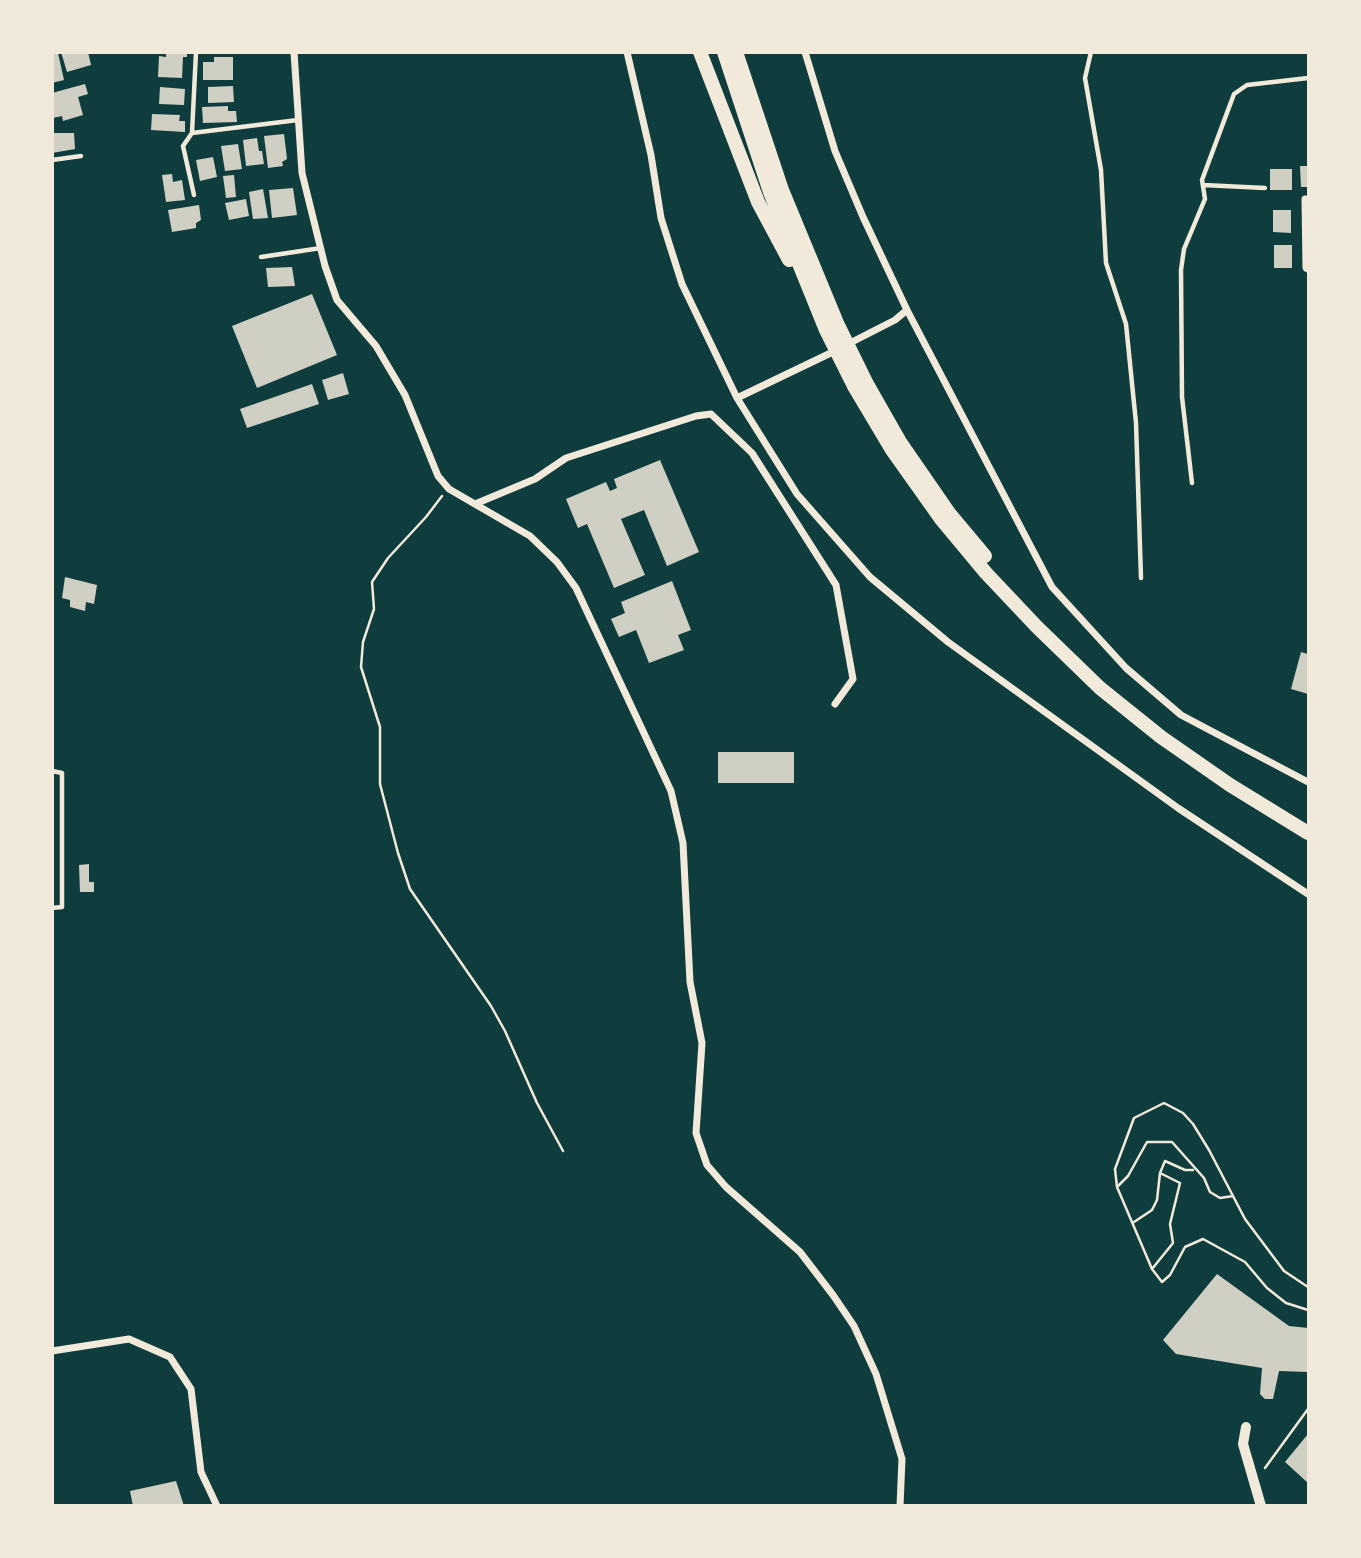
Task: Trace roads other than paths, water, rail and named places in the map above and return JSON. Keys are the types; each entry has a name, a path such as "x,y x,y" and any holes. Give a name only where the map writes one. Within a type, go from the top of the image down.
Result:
{"highway":[{"path":"700,52 758,202 855,388 892,450 934,509 986,573 1100,688 1161,737 1230,785 1308,833"},
{"path":"724,52 770,192 826,330"},
{"path":"736,52 782,190 836,323 900,442 949,513 993,567 1045,623 1106,681 1166,729 1308,821"}],"street":[{"path":"294,52 302,173 337,300 376,346 405,395 438,476 449,489 530,536 557,562 576,588 671,791 683,843 690,982 702,1043 696,1133 707,1165 726,1188 800,1252 854,1326 876,1374 902,1459 900,1506"},
{"path":"626,52 651,155 661,218 682,284 737,398 797,494 879,585 948,642 1178,808 1308,894"},
{"path":"804,52 835,151 907,310 1052,587 1126,668 1181,715 1308,782"},
{"path":"1308,199 1305,199 1305,213 1308,269"},
{"path":"737,398 895,320 907,310"},
{"path":"475,504 535,480 566,458 696,416 711,414 752,453 836,585 853,678 835,704"},
{"path":"752,453 766,442"},
{"path":"52,1351 129,1339 170,1357 191,1389 201,1472 217,1506"},
{"path":"1246,1427 1243,1444 1261,1506"}],"lane":[{"path":"194,195 183,146 192,133 196,52"},
{"path":"1091,52 1085,78 1101,170 1106,263 1126,324 1136,423 1141,578"},
{"path":"1192,483 1182,397 1181,270 1184,249 1205,199 1202,180 1234,94 1247,85 1308,78"},
{"path":"192,133 299,120"},
{"path":"52,160 81,156"},
{"path":"1203,185 1265,188"},
{"path":"261,257 321,248"},
{"path":"52,771 62,773 62,906 52,908"}]}
